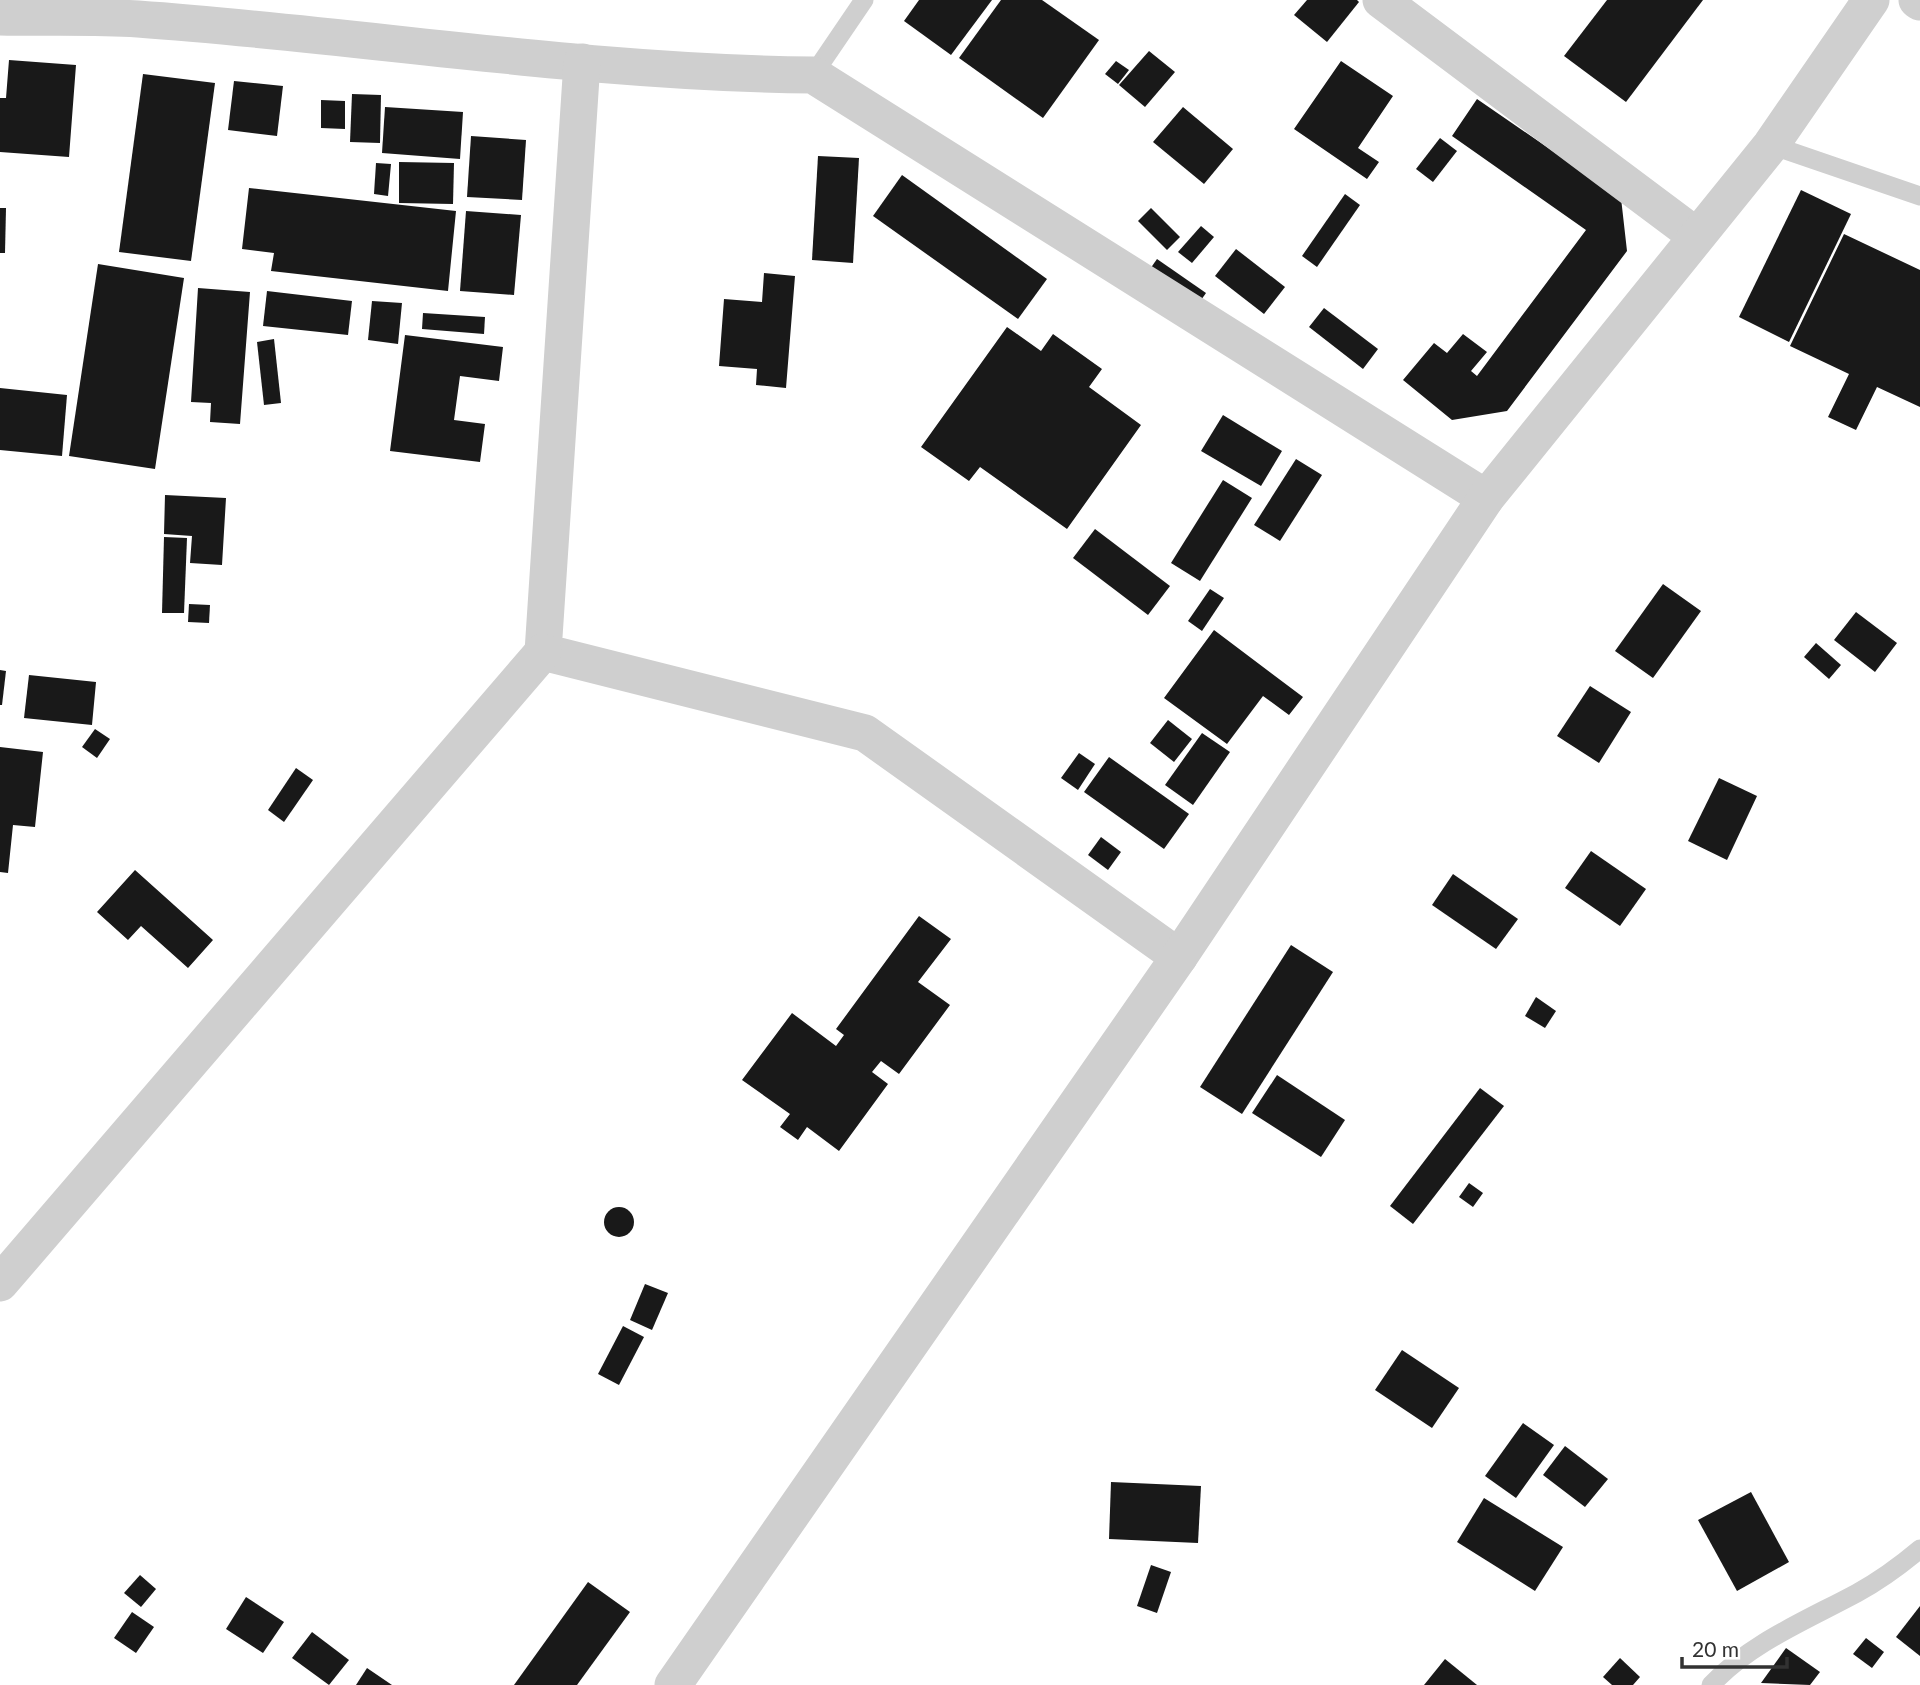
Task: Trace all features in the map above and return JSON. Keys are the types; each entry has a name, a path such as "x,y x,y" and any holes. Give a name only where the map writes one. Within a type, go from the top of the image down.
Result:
{"street":[{"path":"1381,0 1695,235"},
{"path":"673,1685 1179,957 1486,498 1695,235 1771,145 1871,0"},
{"path":"0,17 140,9 582,62 754,74 813,75 1486,498"},
{"path":"0,1283 543,652 582,62"},
{"path":"543,652 865,733 1179,957"}],"lane":[{"path":"813,75 864,0"},
{"path":"1771,145 1920,197"},
{"path":"1711,1685 1725,1670 1768,1642 1859,1592 1920,1549"}],"building":[{"path":"919,0 992,0 951,55 904,21"},
{"path":"1001,0 1042,0 1099,40 1043,118 959,58"},
{"path":"1307,0 1359,2 1327,42 1294,15"},
{"path":"1607,0 1703,0 1626,102 1564,56"},
{"path":"1149,51 1175,72 1145,107 1119,85"},
{"path":"9,60 76,65 69,157 0,152 0,98 6,98"},
{"path":"1116,61 1129,70 1118,84 1105,74"},
{"path":"1341,61 1393,96 1358,148 1379,162 1367,179 1294,129"},
{"path":"143,74 215,83 191,261 119,252"},
{"path":"234,81 283,86 277,136 228,130"},
{"path":"352,94 381,95 380,143 350,142"},
{"path":"1477,99 1621,198 1627,251 1507,411 1452,420 1403,380 1434,343 1447,353 1463,334 1487,352 1471,371 1477,376 1586,230 1452,136"},
{"path":"321,100 345,101 345,129 321,128"},
{"path":"385,107 463,112 460,159 382,153"},
{"path":"1183,107 1233,149 1204,184 1153,142"},
{"path":"471,136 526,140 522,200 467,197"},
{"path":"1440,138 1457,151 1433,182 1416,169"},
{"path":"818,156 859,158 853,263 812,260"},
{"path":"399,162 454,163 453,204 399,203"},
{"path":"376,163 391,164 388,196 374,194"},
{"path":"902,175 1047,279 1018,319 873,216"},
{"path":"249,188 456,211 448,291 271,271 274,253 242,249"},
{"path":"1801,190 1851,214 1789,342 1739,317"},
{"path":"1345,194 1360,205 1317,267 1302,256"},
{"path":"0,208 6,208 5,253 0,253"},
{"path":"1151,208 1180,237 1167,250 1138,221"},
{"path":"466,211 521,215 514,295 460,291"},
{"path":"1201,226 1214,237 1192,263 1178,252"},
{"path":"1844,234 1920,270 1920,407 1877,387 1856,430 1828,417 1849,374 1790,346"},
{"path":"1236,249 1285,287 1264,314 1215,276"},
{"path":"1157,259 1206,293 1199,303 1150,269"},
{"path":"98,264 184,278 155,469 69,456"},
{"path":"764,273 795,276 786,388 756,385 757,369 719,366 724,299 762,302"},
{"path":"198,288 250,292 240,424 210,422 211,403 191,402"},
{"path":"267,291 352,301 348,335 263,326"},
{"path":"372,301 402,303 398,344 368,340"},
{"path":"1324,308 1378,349 1363,369 1309,327"},
{"path":"423,313 485,317 484,334 422,329"},
{"path":"1007,327 1041,351 1053,334 1102,369 1089,387 1141,425 1067,529 980,467 969,481 921,447"},
{"path":"405,335 503,347 499,381 460,376 454,420 485,424 480,462 390,451"},
{"path":"274,339 281,403 264,405 257,342"},
{"path":"0,388 67,395 62,456 0,450"},
{"path":"1223,415 1282,451 1261,486 1201,451"},
{"path":"1296,459 1322,475 1280,541 1254,525"},
{"path":"1223,480 1252,498 1200,581 1171,563"},
{"path":"165,495 226,498 222,565 190,563 192,536 164,534"},
{"path":"1095,529 1170,586 1148,615 1073,558"},
{"path":"164,537 187,538 184,613 162,613"},
{"path":"1663,584 1701,611 1653,678 1615,651"},
{"path":"1210,589 1224,598 1202,631 1188,621"},
{"path":"189,604 210,605 209,623 188,622"},
{"path":"1856,612 1897,643 1875,672 1834,640"},
{"path":"1214,630 1303,697 1289,715 1263,696 1227,744 1164,698"},
{"path":"1816,643 1841,665 1829,679 1804,657"},
{"path":"0,670 6,671 2,705 0,705"},
{"path":"29,675 96,682 92,725 24,718"},
{"path":"1590,686 1631,712 1599,763 1557,736"},
{"path":"1168,720 1192,739 1174,762 1150,743"},
{"path":"95,729 110,739 97,758 82,747"},
{"path":"1202,733 1230,752 1193,805 1165,785"},
{"path":"0,747 43,752 35,827 13,825 8,873 0,872"},
{"path":"1079,753 1095,764 1078,790 1061,778"},
{"path":"1109,757 1189,814 1164,849 1084,792"},
{"path":"296,768 313,780 284,822 268,810"},
{"path":"1719,778 1757,796 1727,860 1688,841"},
{"path":"1101,837 1121,852 1108,870 1088,855"},
{"path":"1591,851 1646,889 1620,926 1565,888"},
{"path":"135,870 213,940 188,968 141,926 128,940 97,912"},
{"path":"1453,874 1518,919 1496,949 1432,905"},
{"path":"919,916 951,939 918,982 950,1005 899,1074 881,1061 872,1072 888,1084 839,1151 807,1127 798,1140 780,1127 790,1114 742,1080 792,1013 836,1046 844,1035 836,1029"},
{"path":"1291,945 1333,972 1242,1114 1200,1087"},
{"path":"1536,997 1556,1011 1545,1028 1525,1016"},
{"path":"1277,1075 1345,1120 1321,1157 1252,1113"},
{"path":"1480,1088 1504,1106 1413,1224 1390,1206"},
{"path":"1469,1183 1483,1193 1473,1207 1459,1197"},
{"path":"619,1207 630,1211 634,1222 630,1233 619,1237 608,1233 604,1222 608,1211"},
{"path":"645,1284 668,1293 652,1330 630,1320"},
{"path":"623,1326 644,1337 619,1385 598,1374"},
{"path":"1402,1350 1459,1388 1432,1428 1375,1390"},
{"path":"1523,1423 1554,1445 1516,1498 1485,1476"},
{"path":"1565,1446 1608,1479 1585,1507 1543,1475"},
{"path":"1111,1482 1201,1486 1198,1543 1109,1539"},
{"path":"1751,1492 1789,1562 1737,1591 1698,1520"},
{"path":"1484,1498 1563,1547 1535,1591 1457,1542"},
{"path":"1151,1565 1171,1572 1157,1613 1137,1606"},
{"path":"140,1575 156,1589 141,1607 124,1593"},
{"path":"588,1582 630,1612 577,1685 514,1685"},
{"path":"246,1597 284,1622 263,1653 226,1629"},
{"path":"1920,1606 1920,1656 1896,1637"},
{"path":"132,1612 154,1627 136,1653 114,1638"},
{"path":"312,1632 349,1660 329,1685 292,1658"},
{"path":"1866,1638 1884,1652 1872,1668 1853,1654"},
{"path":"1786,1648 1820,1672 1810,1685 1761,1683"},
{"path":"1620,1658 1640,1677 1633,1685 1612,1685 1603,1677"},
{"path":"1445,1659 1477,1685 1424,1685"},
{"path":"367,1668 392,1685 356,1685"}]}
